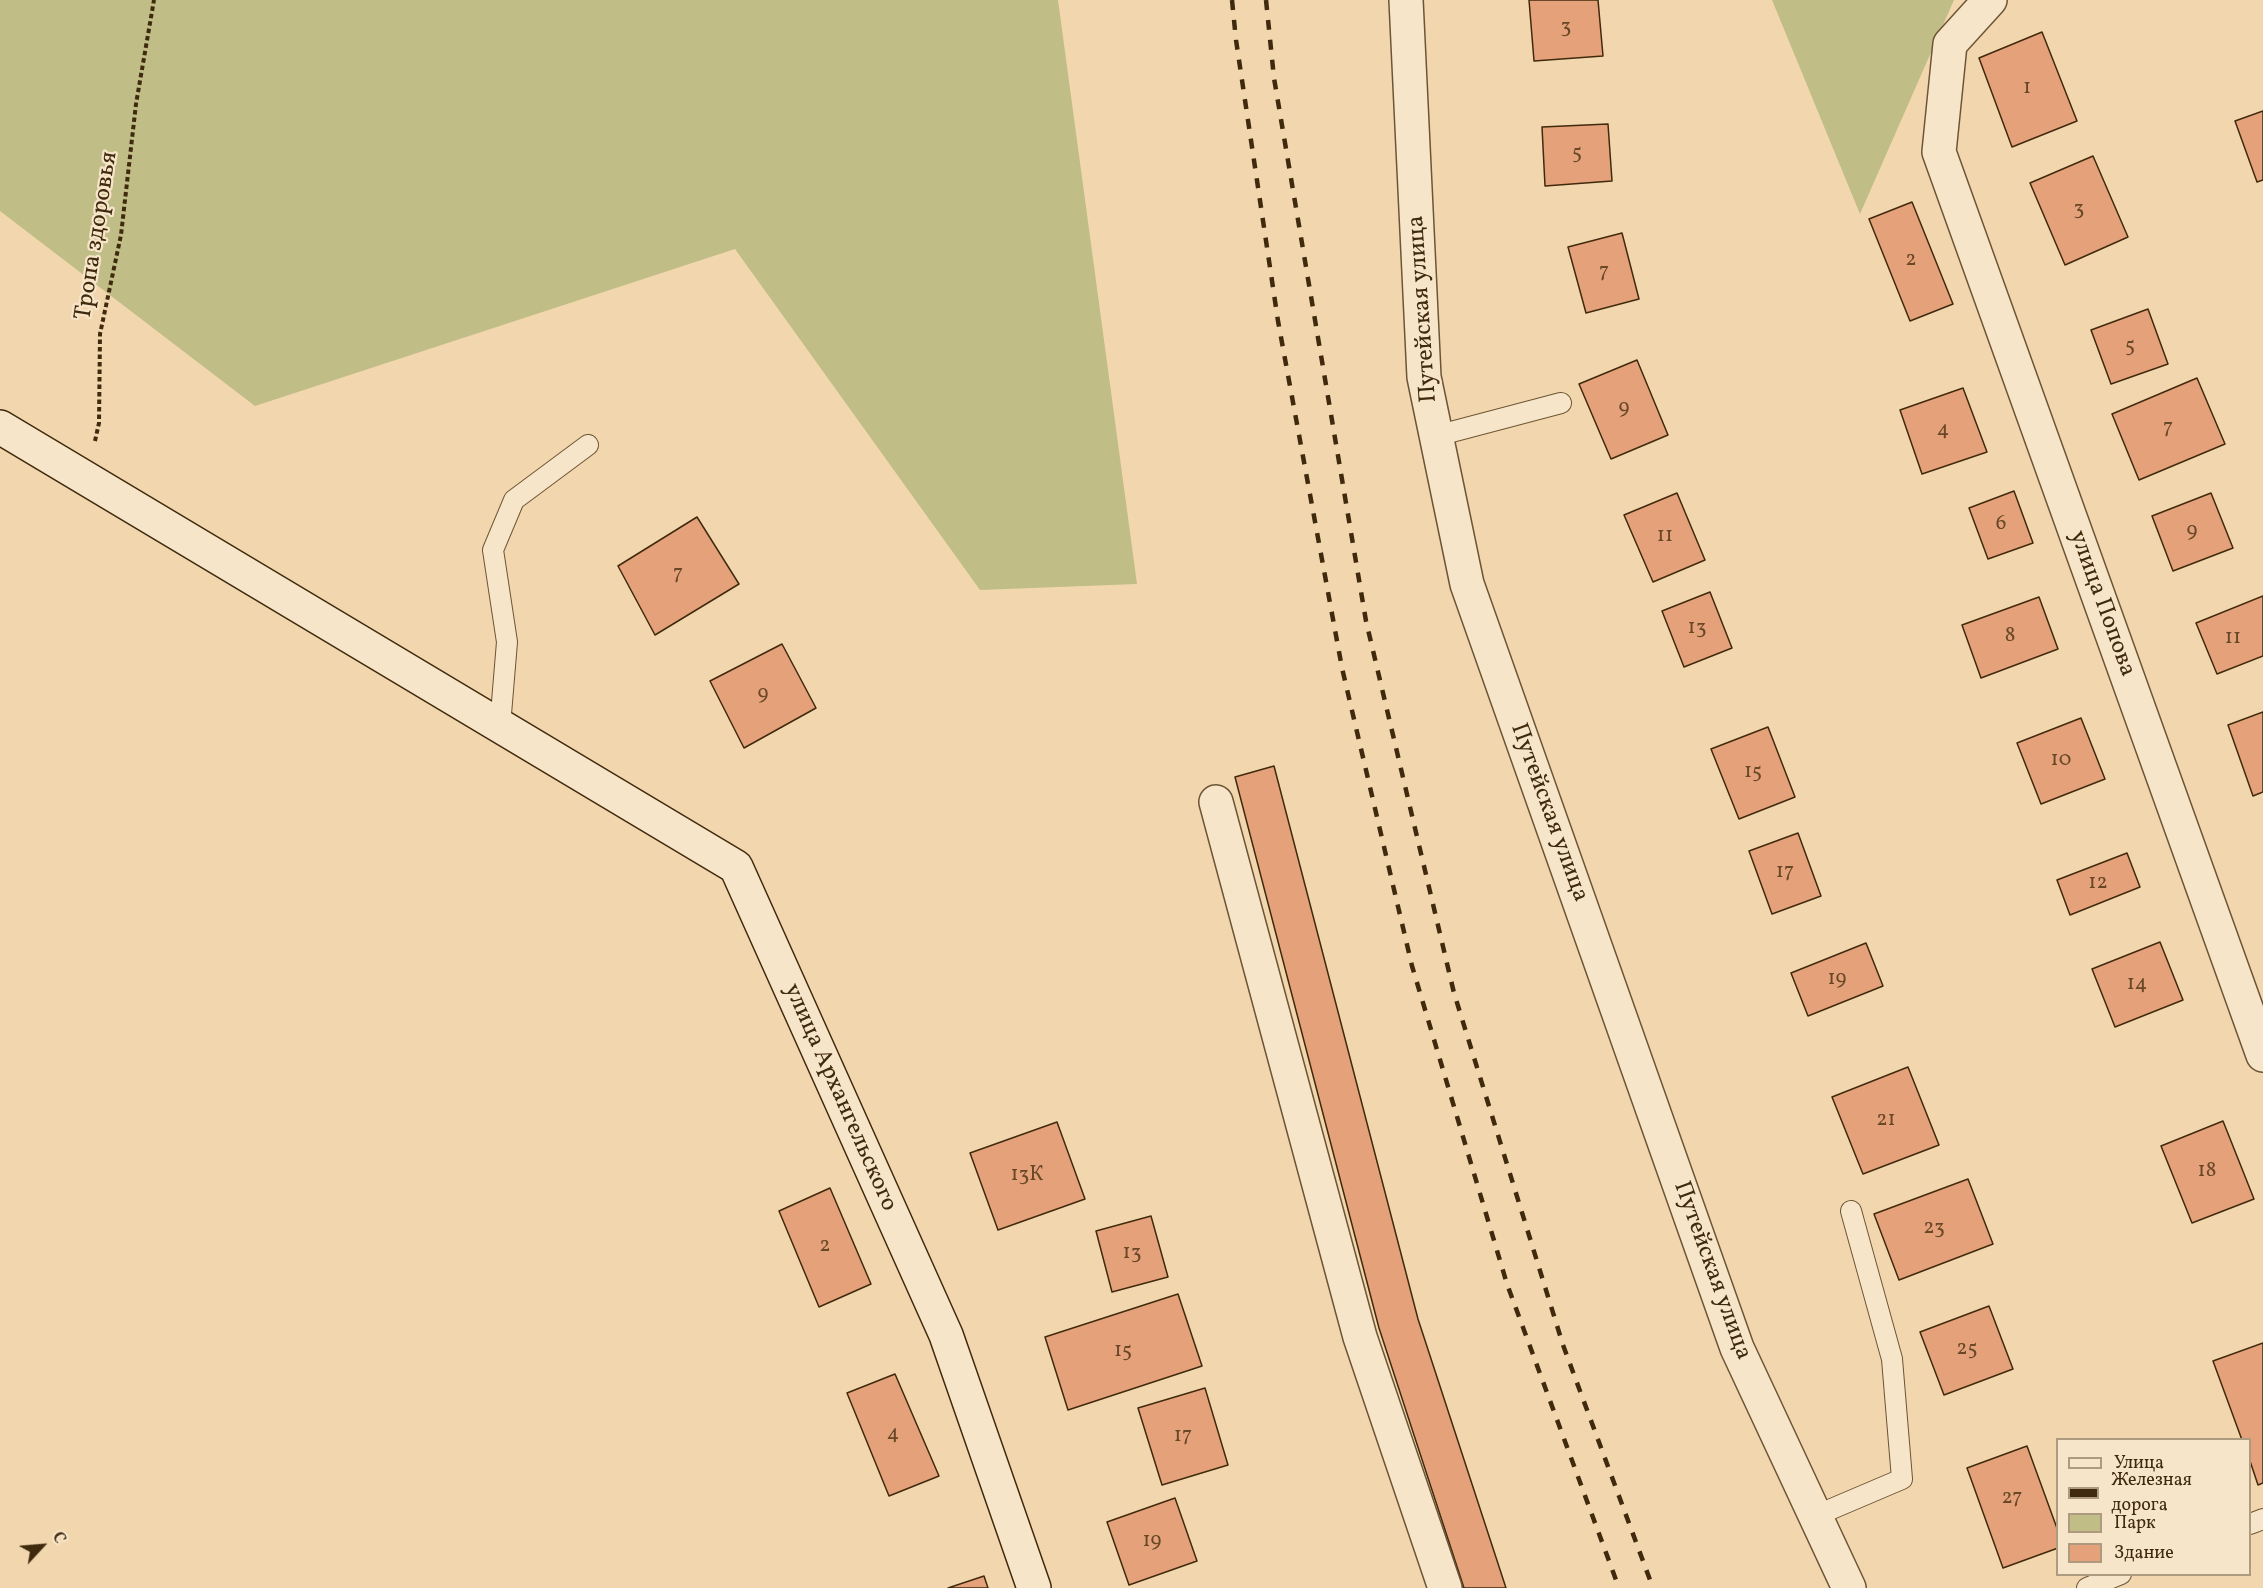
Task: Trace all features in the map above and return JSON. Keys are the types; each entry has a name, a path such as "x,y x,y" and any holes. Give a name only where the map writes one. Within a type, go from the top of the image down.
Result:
{"street":[{"name":"Путейская улица","path":"1406,0 1424,377 1471,595 1737,1348 1849,1588"},
{"name":"улица Попова","path":"1990,0 1950,44 1939,152 2263,1055"},
{"name":"улица Архангельского","path":"0,427 736,867 946,1335 1034,1588"},
{"path":"1216,802 1360,1337 1445,1588"}],"lane":[{"path":"1436,436 1561,403"},
{"path":"500,726 507,642 493,550 514,500 588,445"},
{"path":"1815,1516 1902,1479 1892,1359 1851,1211"},
{"path":"2087,1588 2118,1576"}],"path":[{"name":"Тропа здоровья","path":"85,478 99,423 100,334 121,235 136,104 154,0"}],"green space":[{"path":"0,0 1058,0 1137,584 980,590 735,249 255,406 0,211"},
{"path":"1772,0 1954,0 1860,214"}],"building":[{"path":"1529,0 1598,0 1603,56 1534,61"},
{"path":"2042,32 2077,121 2012,147 1979,58"},
{"path":"2263,111 2263,180 2257,182 2235,121"},
{"path":"1608,124 1612,181 1545,186 1542,127"},
{"path":"2093,156 2128,237 2065,265 2030,183"},
{"path":"1912,202 1953,304 1910,321 1869,219"},
{"path":"1622,233 1639,299 1586,313 1568,247"},
{"path":"2148,309 2168,364 2111,384 2091,330"},
{"path":"1637,360 1668,435 1611,459 1579,384"},
{"path":"2197,378 2225,444 2139,480 2112,414"},
{"path":"1963,388 1987,452 1922,474 1900,410"},
{"path":"2014,491 2033,543 1988,559 1969,508"},
{"path":"1677,493 1705,560 1653,582 1624,515"},
{"path":"2211,493 2233,548 2173,571 2152,516"},
{"path":"697,517 739,584 655,635 618,566"},
{"path":"1710,592 1732,648 1684,667 1662,611"},
{"path":"2263,596 2263,656 2217,674 2196,623"},
{"path":"2039,597 2058,649 1981,678 1962,625"},
{"path":"782,644 816,708 744,748 710,681"},
{"path":"2263,712 2263,792 2253,796 2228,725"},
{"path":"2081,718 2105,779 2041,804 2017,743"},
{"path":"1768,727 1795,797 1739,819 1711,749"},
{"path":"1274,766 1418,1319 1506,1588 1464,1588 1379,1328 1235,777"},
{"path":"1798,833 1821,896 1772,914 1749,851"},
{"path":"2127,853 2140,887 2070,915 2057,880"},
{"path":"2160,942 2183,1000 2115,1027 2092,969"},
{"path":"1866,943 1883,986 1808,1016 1791,973"},
{"path":"1908,1067 1939,1145 1863,1174 1832,1097"},
{"path":"2223,1121 2254,1199 2192,1223 2161,1146"},
{"path":"1057,1122 1085,1199 998,1230 970,1153"},
{"path":"1968,1179 1993,1244 1899,1280 1874,1214"},
{"path":"830,1188 871,1284 819,1307 779,1211"},
{"path":"1151,1216 1168,1277 1112,1292 1096,1231"},
{"path":"1178,1294 1202,1366 1068,1410 1045,1337"},
{"path":"1989,1306 2013,1369 1944,1395 1920,1332"},
{"path":"2263,1343 2263,1483 2258,1485 2251,1464 2251,1438 2241,1438 2213,1361"},
{"path":"895,1374 939,1476 889,1496 847,1393"},
{"path":"1205,1388 1228,1465 1162,1485 1138,1408"},
{"path":"2027,1446 2056,1526 2056,1549 2003,1568 1967,1468"},
{"path":"1175,1498 1197,1561 1129,1585 1107,1522"},
{"path":"984,1576 988,1588 948,1588"}],"railway":[{"path":"1232,0 1278,321 1342,668 1412,966 1507,1284 1619,1588"},
{"path":"1266,0 1274,78 1366,621 1454,993 1563,1345 1653,1588"}]}
